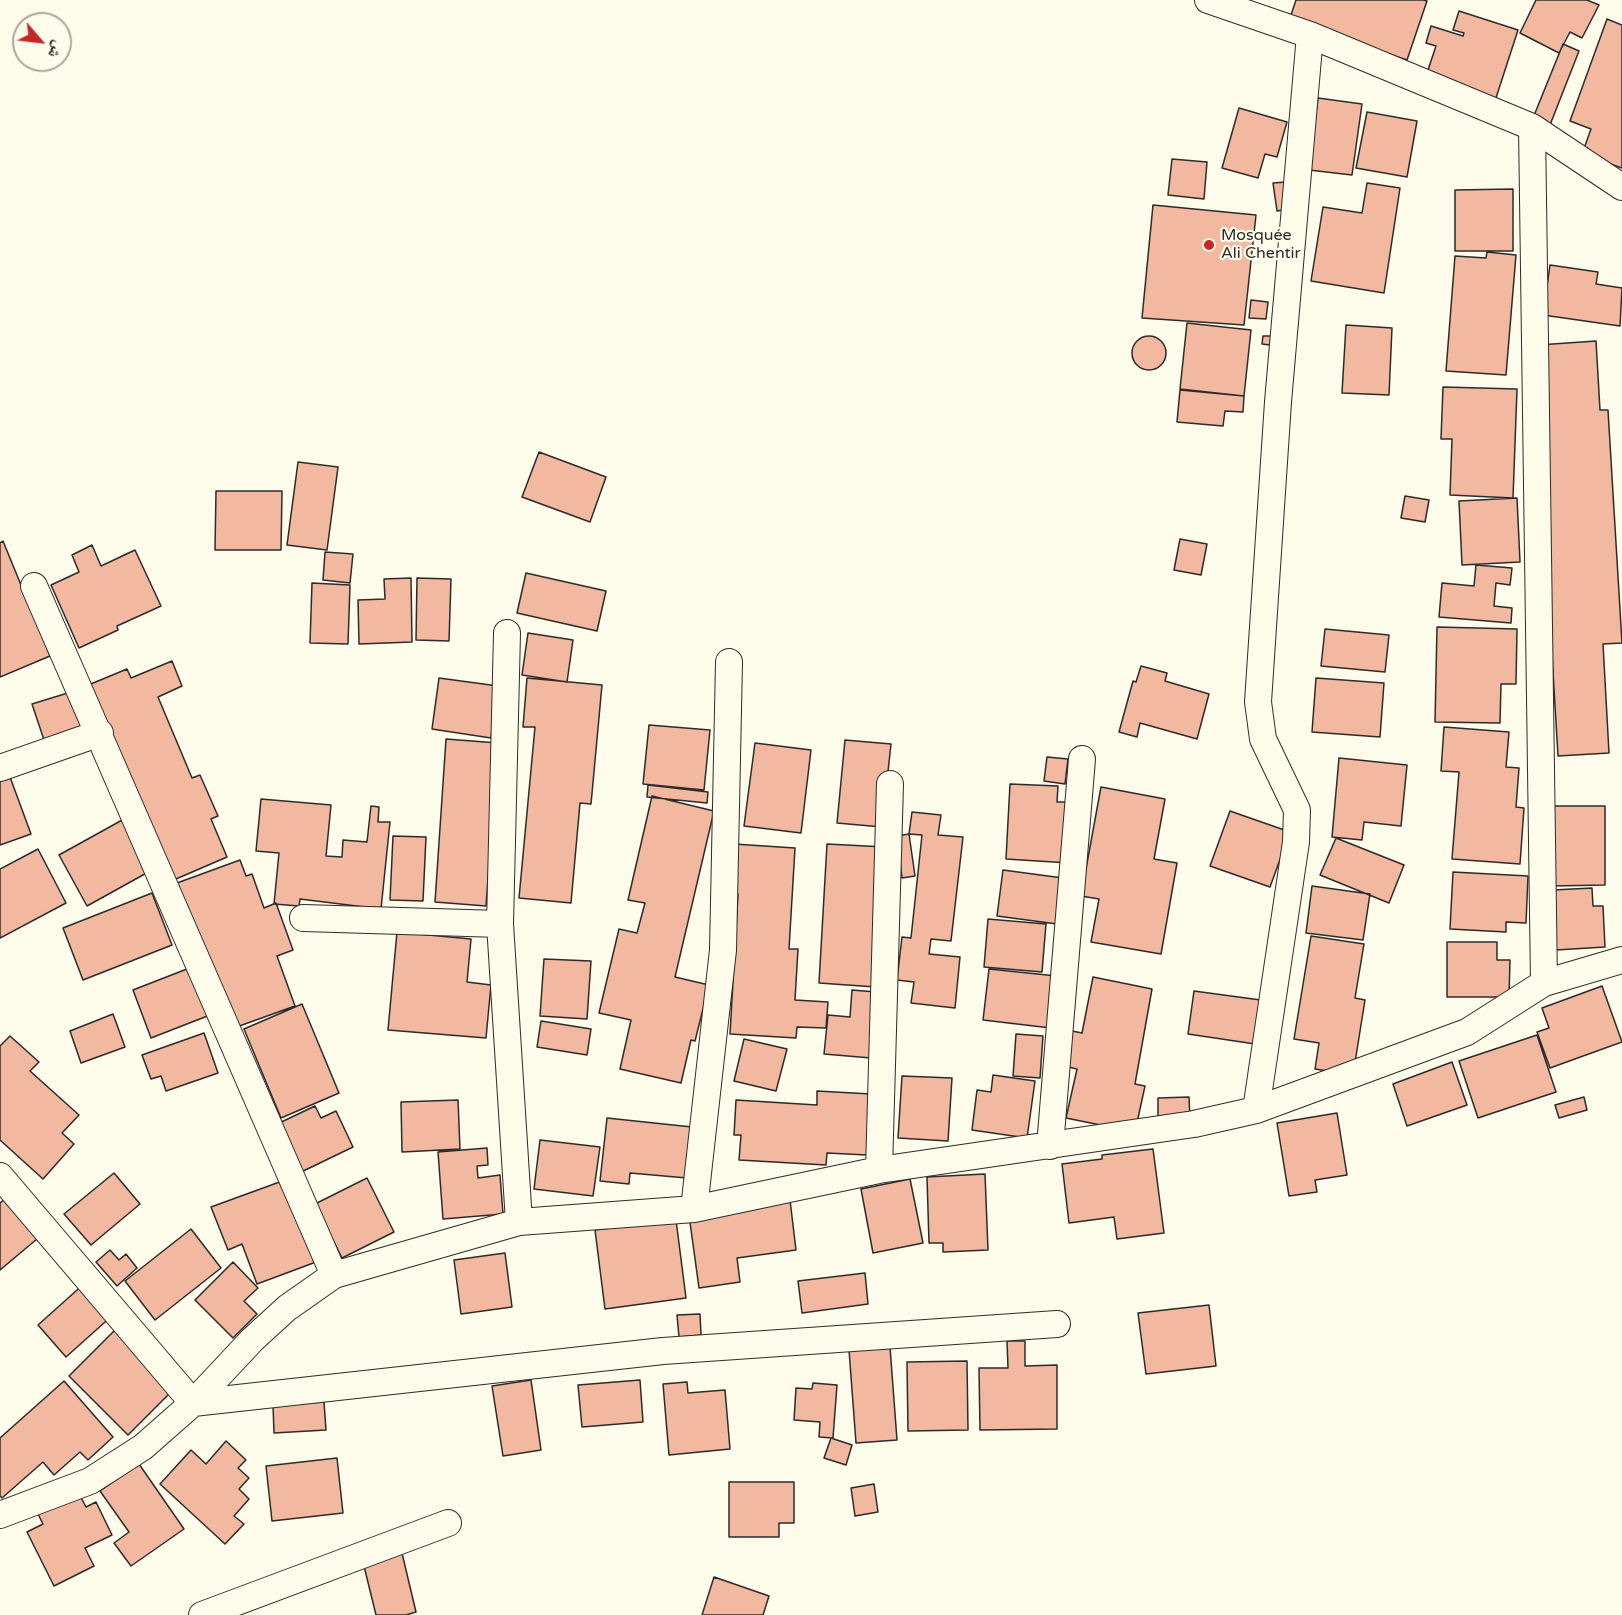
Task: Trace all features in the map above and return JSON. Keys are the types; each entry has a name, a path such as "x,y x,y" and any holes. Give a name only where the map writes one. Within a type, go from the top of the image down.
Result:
{"street":[{"path":"1208,0 1274,12 1310,35 1532,128 1622,187"},
{"path":"1256,1110 1296,842 1297,810 1263,739 1258,702 1279,391 1310,35"},
{"path":"1532,128 1544,983"},
{"path":"34,586 100,733 334,1275"},
{"path":"507,633 500,924 519,1222"},
{"path":"693,1209 723,950 729,662"},
{"path":"0,768 100,733"},
{"path":"1050,1146 1082,759"},
{"path":"879,1170 890,784"},
{"path":"303,918 500,924"},
{"path":"0,1515 90,1482 143,1448 194,1403 219,1374 269,1324 287,1308 334,1275 519,1222 693,1209 879,1170 1194,1124 1256,1110 1467,1032 1544,983 1622,960"},
{"path":"0,1176 194,1403"},
{"path":"194,1403 663,1351 1056,1324"},
{"path":"202,1615 448,1523"}],"building":[{"path":"1296,0 1427,1 1407,60 1289,21"},
{"path":"1536,0 1587,0 1599,5 1582,38 1570,32 1559,53 1520,33"},
{"path":"1459,11 1518,30 1494,104 1424,82 1436,46 1426,43 1431,26 1463,36 1464,33 1453,30"},
{"path":"1607,19 1622,25 1622,168 1582,154 1591,129 1570,121"},
{"path":"1563,44 1579,51 1550,125 1533,118"},
{"path":"1318,98 1362,104 1352,175 1309,170"},
{"path":"1239,108 1287,122 1277,157 1265,154 1258,178 1222,168"},
{"path":"1367,112 1417,121 1407,177 1356,168"},
{"path":"1172,159 1207,162 1204,199 1168,195"},
{"path":"1286,182 1289,209 1277,211 1273,183"},
{"path":"1367,183 1400,188 1384,293 1311,281 1323,207 1362,213"},
{"path":"1513,189 1513,251 1455,251 1455,190"},
{"path":"1153,205 1256,215 1244,325 1142,318"},
{"path":"1487,252 1516,255 1506,375 1446,371 1455,256 1486,258"},
{"path":"1550,265 1598,272 1596,284 1622,288 1620,326 1543,315"},
{"path":"1251,300 1268,302 1266,319 1249,318"},
{"path":"1187,323 1251,330 1244,396 1180,389"},
{"path":"1346,325 1392,328 1389,395 1342,393"},
{"path":"1149,336 1161,341 1166,353 1161,365 1149,370 1137,365 1132,353 1137,341"},
{"path":"1263,336 1271,336 1270,345 1262,344"},
{"path":"1596,341 1600,410 1608,410 1622,643 1603,644 1609,753 1558,756 1544,520 1538,345"},
{"path":"1443,387 1517,389 1513,498 1450,495 1452,439 1441,439"},
{"path":"1180,390 1244,396 1243,412 1225,411 1223,426 1177,422"},
{"path":"539,452 606,477 590,522 522,497"},
{"path":"298,462 338,467 327,550 287,545"},
{"path":"216,491 282,491 281,550 215,550"},
{"path":"1405,496 1429,500 1425,522 1401,518"},
{"path":"1517,498 1520,562 1462,565 1459,501"},
{"path":"1180,539 1207,544 1201,575 1174,570"},
{"path":"3,541 50,656 0,677 0,543"},
{"path":"92,545 101,566 135,550 161,606 117,626 118,630 79,648 51,585 79,572 72,555"},
{"path":"325,552 353,554 350,583 323,580"},
{"path":"1476,565 1512,568 1510,585 1496,583 1494,606 1512,608 1511,623 1439,617 1442,583 1474,586"},
{"path":"526,573 606,591 597,631 517,613"},
{"path":"411,578 412,642 359,644 358,600 385,599 384,579"},
{"path":"417,578 451,579 449,641 416,640"},
{"path":"312,583 350,585 348,644 310,643"},
{"path":"1437,627 1517,629 1516,684 1501,684 1500,723 1435,722"},
{"path":"1325,629 1389,635 1385,672 1321,666"},
{"path":"528,633 573,640 567,682 522,675"},
{"path":"172,661 182,686 158,697 192,778 200,775 218,816 211,819 227,857 169,882 86,686 127,669 131,678"},
{"path":"1141,666 1167,673 1165,681 1209,694 1197,739 1140,723 1137,737 1119,732 1133,681 1136,682"},
{"path":"439,678 498,686 491,738 432,729"},
{"path":"527,678 602,685 591,804 580,803 571,903 519,898 535,727 523,727"},
{"path":"1316,678 1384,683 1380,737 1312,732"},
{"path":"71,692 82,728 44,740 32,704"},
{"path":"649,725 710,730 704,790 643,784"},
{"path":"1444,727 1509,732 1506,767 1519,768 1516,807 1524,808 1520,864 1452,859 1459,772 1441,771"},
{"path":"446,739 498,743 486,906 435,902"},
{"path":"845,740 891,744 882,827 837,823"},
{"path":"755,743 811,750 801,833 744,826"},
{"path":"1047,757 1068,759 1065,784 1044,781"},
{"path":"1339,758 1407,765 1401,826 1364,822 1362,840 1332,837"},
{"path":"10,777 31,834 0,845 0,781"},
{"path":"1010,784 1058,786 1057,802 1072,802 1069,863 1006,859"},
{"path":"648,785 708,792 707,803 647,797"},
{"path":"1101,787 1165,799 1154,859 1177,863 1161,954 1091,942 1099,899 1081,896"},
{"path":"652,796 714,811 675,977 709,985 695,1041 691,1040 681,1083 620,1069 631,1020 599,1013 619,929 637,933 645,903 628,900"},
{"path":"261,799 331,805 326,856 342,857 343,840 367,842 371,806 379,807 378,822 390,822 381,909 300,899 299,906 274,904 279,853 256,851"},
{"path":"1550,806 1605,806 1605,885 1551,886"},
{"path":"1230,811 1290,832 1270,887 1210,866"},
{"path":"912,812 941,815 938,835 963,837 951,941 931,939 929,954 960,957 955,1008 911,1003 914,982 897,980 902,937 911,938 922,835 909,834"},
{"path":"124,819 152,870 87,906 59,855"},
{"path":"909,834 915,876 902,878 897,836"},
{"path":"393,836 426,837 423,901 390,900"},
{"path":"1336,838 1404,865 1389,903 1320,875"},
{"path":"734,844 795,848 789,949 798,949 795,1000 828,1002 826,1028 797,1027 796,1038 730,1034 738,894 731,894"},
{"path":"827,844 885,847 876,987 819,983"},
{"path":"38,849 66,903 0,938 0,869"},
{"path":"240,860 246,876 252,874 264,908 276,903 293,950 277,956 295,1006 231,1029 177,883"},
{"path":"1003,870 1063,878 1057,924 997,916"},
{"path":"1453,872 1528,876 1526,923 1506,922 1506,932 1450,929"},
{"path":"1312,886 1370,894 1363,940 1306,933"},
{"path":"1592,888 1593,906 1603,906 1605,947 1556,950 1553,890"},
{"path":"152,893 172,945 83,980 63,928"},
{"path":"988,919 1046,924 1042,972 984,967"},
{"path":"397,932 471,939 467,982 491,985 486,1038 388,1030"},
{"path":"1311,936 1364,944 1355,998 1365,1000 1353,1075 1315,1069 1319,1043 1294,1039"},
{"path":"1447,942 1497,942 1497,960 1510,960 1509,997 1447,997"},
{"path":"544,959 591,961 587,1019 540,1016"},
{"path":"192,967 210,1015 151,1038 133,990"},
{"path":"989,969 1057,976 1051,1028 983,1020"},
{"path":"1093,977 1152,989 1135,1084 1145,1086 1135,1132 1066,1118 1077,1069 1060,1065 1067,1030 1082,1033"},
{"path":"1602,986 1622,1042 1550,1068 1537,1032 1549,1028 1542,1008"},
{"path":"852,990 876,992 871,1058 824,1054 828,1015 850,1017"},
{"path":"1194,991 1268,1001 1262,1045 1188,1034"},
{"path":"302,1004 339,1093 281,1118 244,1029"},
{"path":"113,1014 125,1047 81,1063 70,1031"},
{"path":"541,1021 591,1029 587,1055 537,1047"},
{"path":"204,1033 218,1073 166,1091 161,1076 151,1079 142,1055"},
{"path":"1016,1034 1043,1036 1040,1078 1013,1076"},
{"path":"1537,1035 1556,1092 1478,1118 1459,1061"},
{"path":"10,1036 39,1062 30,1071 79,1115 62,1133 74,1144 43,1179 0,1140 0,1046"},
{"path":"744,1039 787,1049 776,1091 734,1081"},
{"path":"1452,1062 1467,1105 1407,1126 1393,1084"},
{"path":"993,1075 1035,1081 1027,1138 972,1130 977,1090 991,1092"},
{"path":"902,1076 952,1078 948,1141 898,1138"},
{"path":"817,1091 871,1094 867,1155 827,1153 826,1165 739,1160 741,1135 734,1135 736,1100 817,1105"},
{"path":"1189,1097 1190,1118 1158,1120 1158,1098"},
{"path":"1584,1097 1587,1110 1559,1118 1555,1105"},
{"path":"458,1100 460,1149 402,1152 401,1102"},
{"path":"315,1106 321,1118 336,1111 353,1147 297,1174 273,1126"},
{"path":"1337,1113 1347,1175 1315,1180 1317,1192 1289,1196 1277,1123"},
{"path":"607,1118 692,1127 687,1178 630,1173 629,1184 600,1181"},
{"path":"540,1140 600,1147 593,1196 534,1189"},
{"path":"487,1148 488,1165 477,1166 478,1178 500,1175 503,1214 443,1219 438,1152"},
{"path":"1153,1149 1164,1233 1117,1239 1114,1217 1069,1223 1062,1164 1102,1159 1102,1155"},
{"path":"114,1173 140,1204 91,1245 64,1214"},
{"path":"985,1174 988,1250 943,1252 943,1243 929,1243 927,1177"},
{"path":"367,1178 394,1232 342,1258 315,1204"},
{"path":"910,1179 923,1243 873,1253 861,1189"},
{"path":"285,1180 316,1262 257,1284 242,1244 228,1250 211,1207"},
{"path":"5,1199 37,1239 0,1270 0,1203"},
{"path":"790,1200 796,1250 737,1258 740,1282 699,1288 689,1215"},
{"path":"676,1220 686,1298 605,1309 595,1230"},
{"path":"191,1229 221,1268 155,1320 125,1281"},
{"path":"110,1250 119,1260 126,1254 137,1268 117,1286 96,1262"},
{"path":"505,1253 512,1307 461,1314 454,1260"},
{"path":"233,1262 258,1288 244,1301 257,1314 233,1338 195,1300"},
{"path":"865,1273 868,1304 802,1313 798,1281"},
{"path":"86,1282 114,1314 66,1357 38,1325"},
{"path":"1209,1305 1216,1366 1146,1374 1138,1313"},
{"path":"700,1314 701,1335 679,1337 677,1315"},
{"path":"115,1330 174,1389 128,1435 69,1376"},
{"path":"1007,1341 1025,1341 1025,1366 1057,1365 1057,1429 980,1430 979,1368 1008,1368"},
{"path":"890,1347 897,1440 856,1443 849,1350"},
{"path":"967,1361 968,1430 908,1431 907,1362"},
{"path":"531,1380 541,1450 503,1456 492,1386"},
{"path":"640,1380 643,1422 582,1427 578,1385"},
{"path":"64,1381 113,1437 88,1460 80,1452 54,1475 43,1462 2,1498 0,1496 0,1438"},
{"path":"687,1382 688,1393 725,1390 730,1449 669,1455 663,1384"},
{"path":"813,1383 837,1385 833,1438 819,1437 820,1422 794,1420 796,1388 812,1389"},
{"path":"324,1402 326,1430 274,1433 273,1405"},
{"path":"831,1438 852,1445 846,1465 824,1458"},
{"path":"226,1441 246,1460 238,1468 249,1478 239,1489 249,1499 234,1516 244,1524 225,1544 160,1484 191,1450 206,1464"},
{"path":"337,1458 343,1513 272,1521 266,1466"},
{"path":"139,1464 184,1529 131,1566 114,1543 129,1532 100,1491"},
{"path":"729,1482 794,1482 794,1523 779,1523 779,1537 729,1537"},
{"path":"874,1484 878,1512 855,1516 851,1488"},
{"path":"77,1490 86,1507 96,1502 112,1535 85,1548 94,1566 54,1586 27,1532 43,1524 36,1510"},
{"path":"401,1549 416,1612 406,1615 376,1615 362,1558"},
{"path":"714,1577 769,1596 763,1615 702,1615"}],"place":[{"name":"Mosquée Ali Chentir","path":"1209,245"}]}
